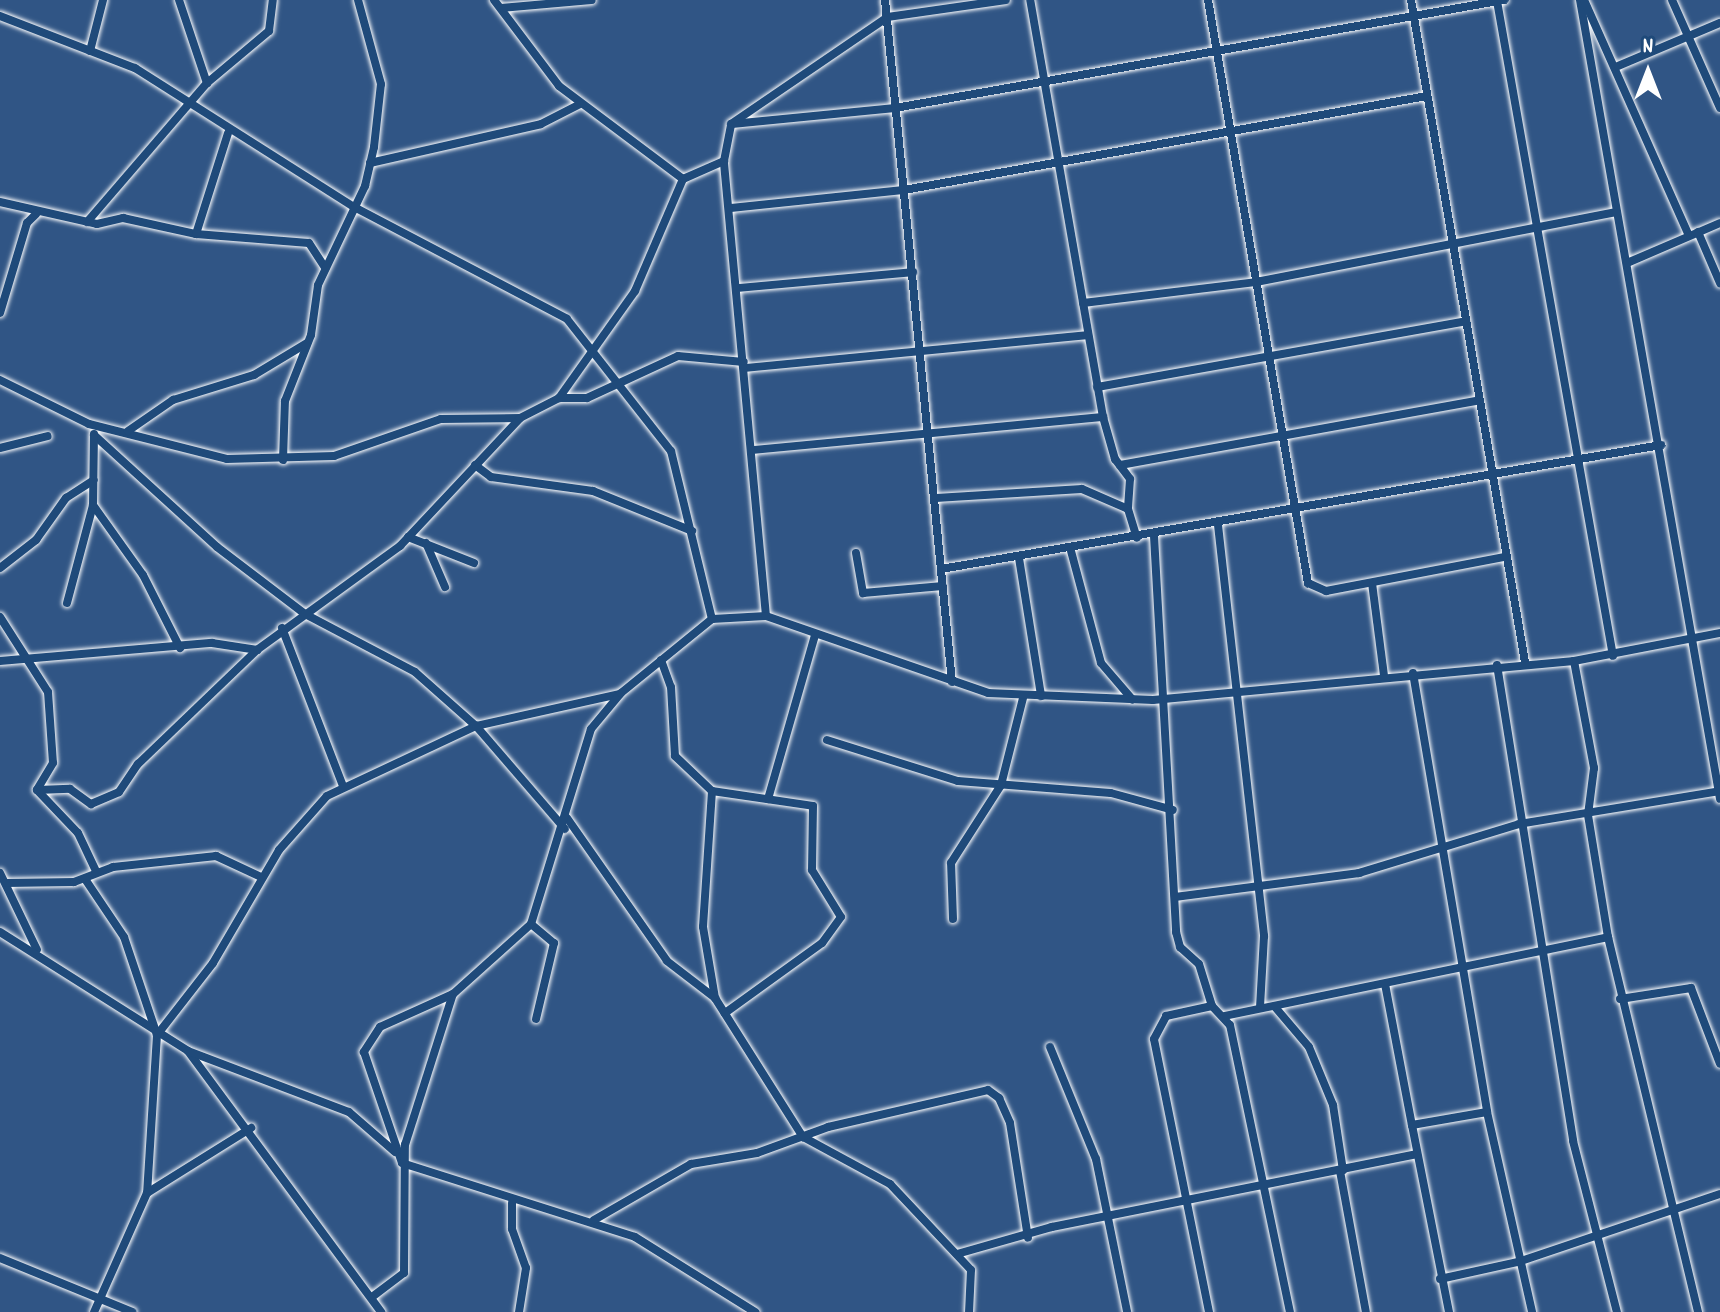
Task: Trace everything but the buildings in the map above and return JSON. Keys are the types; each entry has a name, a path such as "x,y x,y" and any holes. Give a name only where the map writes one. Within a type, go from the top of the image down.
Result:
{"street":[{"path":"90,51 103,0"},
{"path":"179,0 207,83"},
{"path":"87,222 207,83 269,31 273,0"},
{"path":"283,460 285,401 308,343 325,268 356,208 370,163 382,93 358,0"},
{"path":"498,4 592,0"},
{"path":"885,0 952,682"},
{"path":"766,616 724,161 731,124 888,17 1006,0"},
{"path":"1030,0 1097,387 1103,417 1120,465 1130,479 1128,509 1137,538"},
{"path":"1208,0 1266,356 1313,591 1372,583 1505,557"},
{"path":"1411,0 1490,478 1525,662"},
{"path":"731,124 895,108 1412,13 1504,0"},
{"path":"1582,0 1618,66 1694,234 1720,283"},
{"path":"1175,897 1359,873 1442,845 1519,824 1720,794 1661,445 1616,212 1582,0"},
{"path":"1672,0 1720,108"},
{"path":"1497,1 1613,656"},
{"path":"498,4 540,64 580,104 683,179"},
{"path":"0,16 90,51 192,104 228,133 356,208 562,315 593,348 671,451 712,619"},
{"path":"1618,66 1720,23"},
{"path":"730,208 904,190 1229,135 1427,96"},
{"path":"370,163 541,124 580,104"},
{"path":"196,234 228,133"},
{"path":"559,398 635,291 683,179 724,161"},
{"path":"0,202 36,214 87,222 123,218 196,234 309,243 325,268"},
{"path":"1083,303 1256,282 1616,212"},
{"path":"0,313 27,223 36,214"},
{"path":"1627,263 1720,223"},
{"path":"738,288 913,272"},
{"path":"1097,387 1466,321"},
{"path":"37,790 70,789 91,804 114,795 257,650 282,628 408,537 520,418 559,398 587,398 678,356 745,365 1087,335"},
{"path":"128,431 177,398 254,375 308,343"},
{"path":"0,380 94,430 217,547 305,614 387,653 476,726 565,829"},
{"path":"1120,465 1477,401"},
{"path":"753,450 1103,417"},
{"path":"94,430 128,431 197,454 283,460 376,445 441,419 520,418"},
{"path":"67,603 93,505 94,430"},
{"path":"0,448 48,436"},
{"path":"941,569 1298,513 1577,464 1661,445"},
{"path":"475,465 491,477 593,491 692,531"},
{"path":"0,568 36,540 66,498 94,480"},
{"path":"936,498 1082,489 1128,509"},
{"path":"93,505 143,575 180,648"},
{"path":"1218,525 1240,693 1255,887 1264,936 1260,1008"},
{"path":"1154,536 1180,947 1199,964 1212,1006 1224,1016 1290,1312"},
{"path":"408,537 474,563"},
{"path":"426,543 445,587"},
{"path":"435,561 444,549"},
{"path":"1071,551 1101,663 1132,699"},
{"path":"856,553 863,593 943,586"},
{"path":"1019,558 1041,696"},
{"path":"1372,583 1384,676"},
{"path":"395,1153 365,1061 367,1045 380,1027 453,994 531,924 565,829 582,748 621,693 712,619 766,616 952,682 1023,698 1166,699 1240,693 1525,662 1574,661 1613,656 1720,633"},
{"path":"0,617 31,656 48,692 54,753 37,790"},
{"path":"282,628 343,786"},
{"path":"768,799 815,635"},
{"path":"0,661 31,656 180,648 257,650"},
{"path":"661,660 671,687 675,756 712,791 816,810 812,870 841,922 725,1013"},
{"path":"1574,661 1594,768 1588,815 1608,937 1670,1212 1698,1312"},
{"path":"1497,665 1539,951 1594,1238 1617,1312"},
{"path":"1413,673 1487,1112 1518,1262 1532,1312"},
{"path":"157,1035 213,963 261,877 313,809 343,786 476,726 621,693"},
{"path":"953,919 951,863 1001,785 1023,698"},
{"path":"827,740 958,781 1111,793 1173,810"},
{"path":"37,790 78,833 96,871"},
{"path":"712,791 703,927 715,998"},
{"path":"567,818 667,961 715,998 803,1137 890,1184 957,1254 973,1275 969,1312"},
{"path":"6,883 85,879 96,871 216,856 261,877"},
{"path":"0,873 37,950"},
{"path":"85,879 124,937 157,1035 147,1193 94,1312"},
{"path":"531,924 554,943 536,1019"},
{"path":"0,932 37,950 157,1035 188,1051 349,1112 402,1163 512,1203 594,1220 677,1258 755,1312"},
{"path":"1224,1016 1608,937"},
{"path":"1385,984 1440,1279 1449,1312"},
{"path":"1620,999 1691,988 1720,1064"},
{"path":"372,1297 404,1273 402,1163 453,994"},
{"path":"1209,1312 1183,1201 1154,1039 1166,1016 1212,1006"},
{"path":"1275,1007 1309,1047 1333,1105 1366,1312"},
{"path":"1050,1047 1096,1159 1127,1312"},
{"path":"188,1051 251,1128 381,1312"},
{"path":"594,1220 691,1164 994,1092 1010,1123 1028,1238"},
{"path":"1412,1125 1487,1112"},
{"path":"147,1193 251,1128"},
{"path":"957,1254 1108,1217 1416,1154"},
{"path":"1440,1279 1518,1262 1720,1194"},
{"path":"512,1203 512,1229 526,1268 519,1312"},
{"path":"0,1258 98,1301 132,1312"}]}
